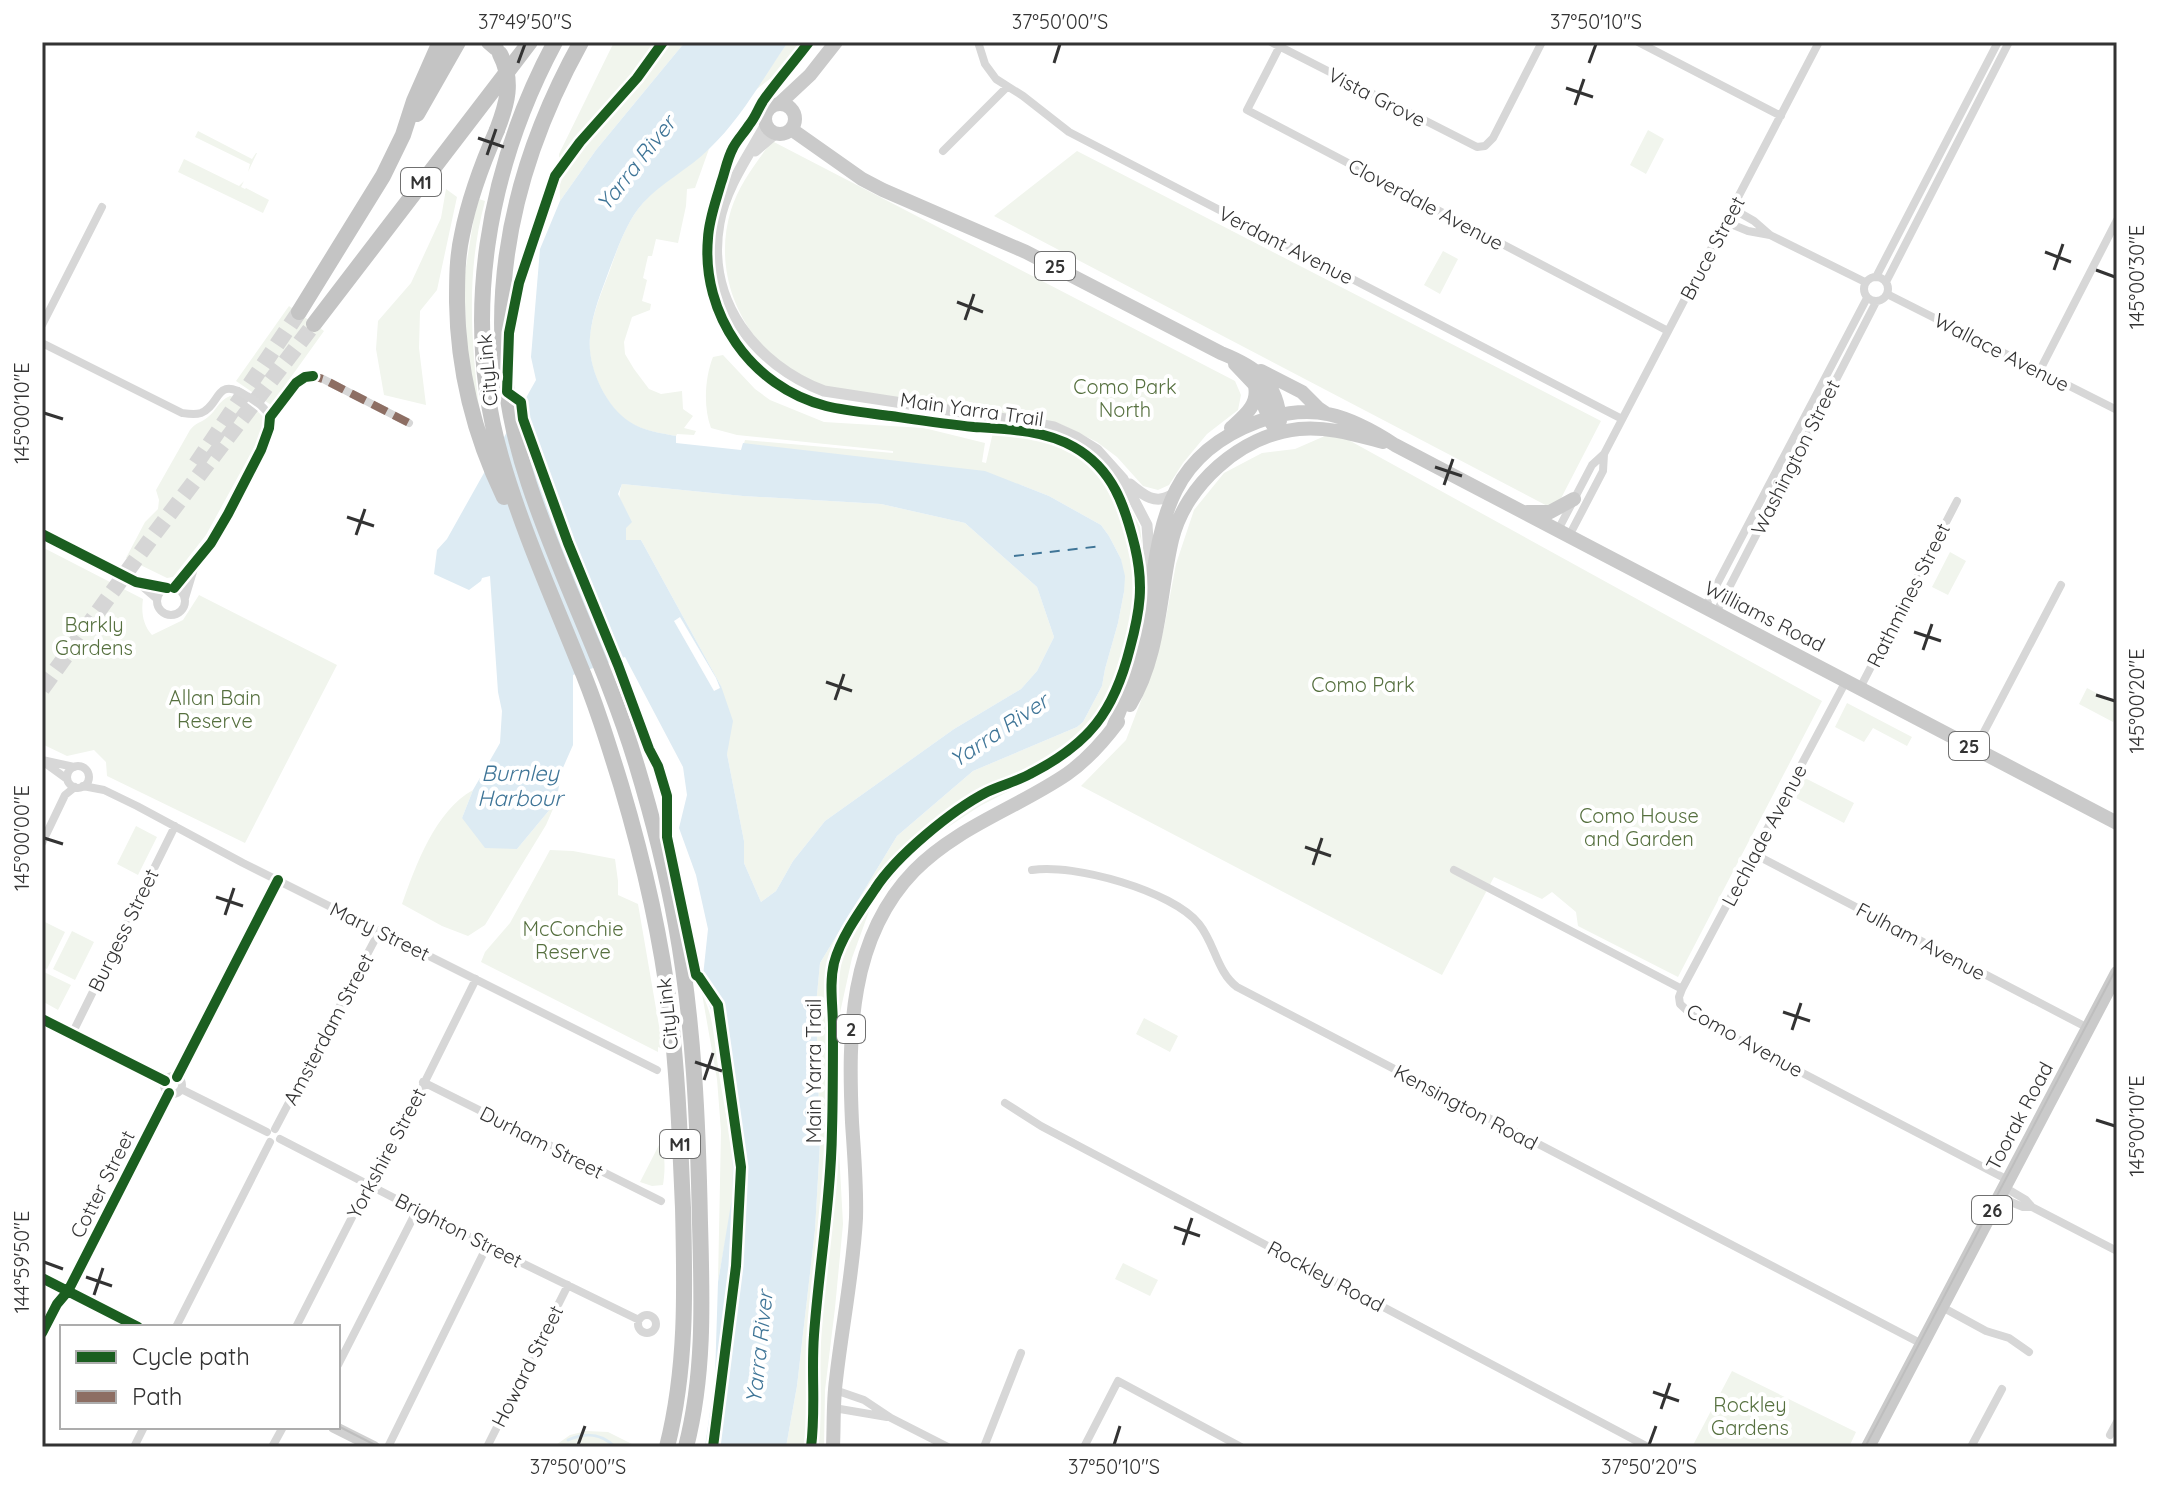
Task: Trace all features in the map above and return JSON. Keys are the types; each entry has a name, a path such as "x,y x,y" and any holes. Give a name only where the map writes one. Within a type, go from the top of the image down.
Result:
{"highway":[{"path":"403,135 440,42"},
{"path":"299,312 376,189 403,135 458,42"},
{"name":"M1","path":"314,324 530,42"},
{"name":"M1","path":"555,42 522,114 490,223 482,283 484,368 493,424 509,484 540,570 593,699 621,785 653,914 667,994 679,1111 684,1256 684,1333 680,1379 667,1447"},
{"name":"CityLink","path":"581,42 548,106 525,168 512,221 504,289 505,382 528,482 620,716 640,777 676,927 693,1070 699,1184 702,1341 686,1447"},
{"path":"548,106 592,42"},
{"path":"494,46 507,71 509,89 506,105 472,193 462,233 458,262 458,342 475,427 540,570"}],"main road":[{"path":"786,106 795,120 791,129 784,133 771,128 765,119 768,110 786,106 836,42"},
{"name":"25","path":"791,129 862,179 883,190 1026,252 1246,363 1264,377 1273,393 1274,416"},
{"name":"25","path":"1221,353 1254,384 1274,416"},
{"path":"1246,363 1301,391 1327,414"},
{"name":"2","path":"1113,728 1135,666 1161,526 1173,494 1197,460 1251,408 1256,395 1254,384"},
{"name":"Williams Road","path":"1274,416 1309,412 1361,423 1395,445 2117,823"},
{"path":"1274,416 1279,434"},
{"name":"2","path":"1214,445 1240,429 1274,416"},
{"name":"Williams Road","path":"1279,434 1298,429 1320,429 1395,445"},
{"name":"2","path":"833,1447 835,1390 856,1218 850,1066 853,1012 861,968 871,938 895,895 931,855 954,838 1068,773 1090,755 1113,728 1131,704 1147,670 1157,634 1173,536 1190,501 1202,483 1231,456 1279,434"},
{"path":"1523,512 1550,512 1574,499"},
{"name":"Toorak Road","path":"1868,1447 2117,973"},
{"path":"42,1278 134,1325"},
{"path":"338,1429 374,1447"}],"street":[{"name":"Verdant Avenue","path":"978,42 989,71 1069,132 1622,419"},
{"name":"Vista Grove","path":"1271,42 1281,44 1468,144 1485,146 1493,138 1542,42"},
{"path":"1638,42 1781,116"},
{"name":"Bruce Street","path":"1563,533 1574,499 1592,465 1604,454 1819,42"},
{"path":"1876,277 1998,42"},
{"path":"1886,282 2009,42"},
{"name":"Cloverdale Avenue","path":"1281,44 1247,110 1668,331"},
{"path":"943,151 1007,87"},
{"path":"771,128 747,158 726,199 719,224 717,265 732,314 761,353 794,378 824,391 1054,427 1097,450 1123,479 1151,498 1163,500 1173,494"},
{"path":"42,325 102,207"},
{"path":"1733,209 1770,235 1865,282"},
{"path":"2040,370 2117,220"},
{"path":"1726,222 1770,235"},
{"path":"1876,277 1886,282 1887,294 1884,299 1871,300 1863,288 1865,282 1876,277"},
{"name":"Wallace Avenue","path":"1887,294 2117,410"},
{"name":"Washington Street","path":"1711,610 1871,300"},
{"path":"42,343 182,413 199,414 219,393 232,389 264,408 270,417"},
{"path":"197,561 180,612 171,615 159,608 157,599 160,592 170,588 197,561 219,530 267,435 270,417 296,383 305,377 313,376 409,423"},
{"name":"Bruce Street","path":"1563,533 1603,471 1604,454"},
{"path":"1123,479 1147,525 1151,580"},
{"name":"Rathmines Street","path":"1860,688 1957,501"},
{"path":"42,534 136,582 157,599"},
{"path":"136,582 170,588 181,592 184,599"},
{"path":"1975,749 2061,585"},
{"name":"Lechlade Avenue","path":"1682,989 1846,681"},
{"path":"42,760 83,767 88,774 87,782 65,795 42,843"},
{"path":"42,760 79,787"},
{"path":"67,779 69,770 74,767"},
{"name":"Mary Street","path":"88,774 104,790 657,1070"},
{"name":"Mary Street","path":"79,787 104,790"},
{"name":"Burgess Street","path":"72,1034 175,826"},
{"name":"Fulham Avenue","path":"1754,854 2088,1028"},
{"name":"Kensington Road","path":"1032,870 1047,868 1131,885 1178,907 1201,926 1224,974 1237,987 1922,1344"},
{"name":"Como Avenue","path":"1454,870 1682,989 1680,1004 1693,1016 2004,1188"},
{"path":"177,1077 278,880"},
{"name":"Amsterdam Street","path":"177,1325 380,930"},
{"name":"Yorkshire Street","path":"297,1325 369,1184 375,1182 476,979"},
{"path":"42,1019 165,1081"},
{"path":"169,1077 177,1077 182,1084 181,1089 174,1094 169,1093 164,1087 165,1081 169,1077"},
{"name":"Durham Street","path":"423,1082 661,1201"},
{"name":"Brighton Street","path":"181,1089 639,1320"},
{"name":"Cotter Street","path":"68,1291 169,1093"},
{"name":"Rockley Road","path":"1005,1103 1041,1126 1648,1447"},
{"path":"2004,1188 2023,1207 2032,1207 2117,1251"},
{"path":"340,1361 417,1210"},
{"path":"388,1447 487,1246"},
{"name":"Howard Street","path":"487,1447 568,1285"},
{"path":"42,1333 57,1304 68,1291"},
{"path":"1942,1307 1986,1331 2009,1338 2029,1352"},
{"path":"984,1447 1021,1353"},
{"path":"1084,1447 1118,1381 1241,1447"},
{"path":"1971,1447 2002,1389"},
{"path":"835,1390 864,1400 891,1418 948,1447"},
{"path":"834,1408 891,1418"},
{"path":"2110,1435 2117,1422"},
{"path":"134,1447 143,1429"},
{"path":"272,1447 282,1429"}],"green space":[{"path":"614,42 685,42 596,150 560,201 559,154"},
{"path":"788,42 818,42 753,92"},
{"path":"1648,130 1664,139 1646,174 1630,165"},
{"path":"198,131 252,159 257,153 248,172 250,164 195,137"},
{"name":"Como Park North","path":"772,141 1235,381 1241,395 1238,410 1207,434 1169,485 1158,490 1143,486 1117,457 1097,442 1060,424 827,387 796,373 768,353 746,324 732,294 725,261 727,227 734,200"},
{"path":"709,149 695,188 687,189 678,243 656,239 652,256 648,256 642,301 651,304 650,310 632,317 624,342 625,354 649,389 661,394 682,391 683,409 693,416 684,428 696,431 694,435 676,436 634,425 620,415 605,395 594,371 590,335 601,294 631,219 656,190"},
{"path":"1077,151 1601,421 1555,510 994,216"},
{"path":"184,159 239,186 244,181 241,187 269,200 263,213 178,172"},
{"path":"446,189 457,197 437,290 420,311 419,348 426,405 384,395 376,349 378,321 411,283 441,218"},
{"path":"479,199 485,201 473,279 472,330 479,408 475,408 468,374 464,279"},
{"path":"1443,251 1458,259 1440,294 1424,285"},
{"path":"289,306 324,331 271,405 236,381"},
{"path":"723,355 755,389 770,400 824,422 924,428 985,443 982,462 986,463 993,432 1057,444 1092,462 1124,495 1140,527 1143,553 1123,674 1091,728 1025,783 980,806 916,848 871,906 852,958 838,1022 837,1114 843,1224 825,1390 824,1447 786,1447 797,1386 815,1230 820,1143 816,1005 820,963 897,836 973,771 1083,722 1102,686 1118,623 1124,592 1121,559 1101,525 1049,496 1021,485 742,450 745,440 893,453 737,435 711,428 706,402 708,374 713,357"},
{"path":"230,396 248,404 263,417 262,433 206,535 173,577 167,578 126,558 145,522 158,509 156,490 190,430"},
{"name":"Como Park","path":"1334,432 1822,701 1678,977 1578,926 1576,912 1552,892 1542,899 1494,877 1442,975 1081,786 1126,740 1150,677 1164,628 1176,564 1194,510 1224,473 1262,453 1295,449"},
{"path":"622,484 743,496 881,504 965,523 1037,587 1054,637 1037,671 1021,689 954,729 825,821 793,861 776,891 761,902 744,863 744,841 727,754 721,686 641,540 626,541 620,504"},
{"name":"Allan Bain Reserve","path":"42,547 143,599 143,618 152,635 183,620 199,595 337,665 245,843 107,776 106,762 94,750 67,756 42,744"},
{"path":"1950,552 1966,561 1948,595 1932,587"},
{"path":"2087,688 2117,704 2113,722 2079,704"},
{"path":"1847,703 1912,737 1907,746 1873,728 1864,742 1835,727"},
{"path":"1805,778 1854,803 1844,823 1796,798"},
{"path":"473,790 462,818 517,849 556,802 546,825 485,925 468,936 402,904 428,840 448,811"},
{"path":"136,826 157,837 138,875 117,864"},
{"name":"McConchie Reserve","path":"550,850 615,859 618,895 638,904 663,1049 658,1047 658,1052 481,962 485,952 510,923"},
{"path":"43,921 65,932 47,969 42,967"},
{"path":"72,931 94,942 75,980 53,969"},
{"path":"42,971 71,985 58,1010 42,1001"},
{"path":"702,994 713,1029 733,1165 731,1209 718,1282 721,1131 717,1079"},
{"path":"1144,1018 1178,1036 1170,1052 1136,1034"},
{"path":"660,1143 665,1169 663,1185 652,1186 640,1182"},
{"path":"1123,1263 1158,1280 1150,1296 1115,1279"},
{"name":"Rockley Gardens","path":"1732,1371 1856,1432 1849,1447 1692,1447"},
{"path":"586,1431 608,1432 638,1447 553,1447 570,1435"}],"water":[{"path":"685,42 788,42 721,137 650,195 628,225 601,293 591,328 591,360 606,396 630,422 646,430 676,436 676,443 741,450 743,443 985,471 1049,496 1101,525 1121,559 1125,576 1118,623 1102,686 1083,722 973,771 897,836 820,963 816,1005 820,1143 815,1230 797,1386 786,1447 705,1447 715,1377 718,1282 732,1198 730,1136 712,1012 705,996 703,976 708,929 696,875 679,828 687,795 683,767 625,657 573,675 573,745 562,770 556,802 517,849 485,848 462,818 473,790 500,743 502,711 490,576 482,578 469,590 434,574 437,550 447,539 536,380 531,357 540,249 560,201 596,150","holes":["622,484 743,496 881,504 965,523 1037,587 1054,637 1037,671 1021,689 954,729 825,821 793,861 776,891 761,902 744,863 744,841 727,754 733,721 721,686 641,540 626,540 626,528 632,522 618,494"]}],"pier":[{"path":"680,617 720,688 714,691 674,621"}],"waterway":[{"path":"568,1440 593,1435 615,1447"}],"ferry route":[{"path":"1014,556 1102,546"}],"tunnel":[{"path":"196,464 299,312"},
{"path":"42,689 152,537 314,324"}],"tram line":[{"path":"1865,1447 2117,967"},
{"path":"42,1275 140,1325"},
{"path":"340,1427 379,1447"}],"marked path":[{"path":"307,377 323,379 409,423"}],"cycle path":[{"path":"663,42 555,176 519,283 509,333 507,392 521,402 523,419 568,543 658,766 667,796 667,837 696,975 718,1005 741,1167 736,1266 713,1447"},
{"name":"Main Yarra Trail","path":"809,42 763,101 728,161 708,238 708,266 722,320 754,365 799,396 826,406 953,425 1026,431 1074,447 1099,466 1122,503 1135,547 1140,586 1136,622 1124,671 1096,724 1051,763 973,800 926,835 884,876 837,953 831,987 831,1156 814,1335 811,1447"},
{"path":"174,588 211,543 228,514 261,450 270,417 296,383 313,376"},
{"path":"42,534 136,582 167,588"},
{"path":"177,1077 278,880"},
{"path":"42,1019 165,1081"},
{"path":"42,1333 57,1304 68,1291 169,1093"},
{"path":"42,1278 134,1325"}],"water label":[{"name":"Yarra River","path":"636,163"},
{"name":"Yarra River","path":"999,730"},
{"name":"Burnley Harbour","path":"520,786"},
{"name":"Yarra River","path":"759,1347"}],"park label":[{"name":"Barkly Gardens","path":"94,636"},
{"name":"Como House and Garden","path":"1639,826"}]}
